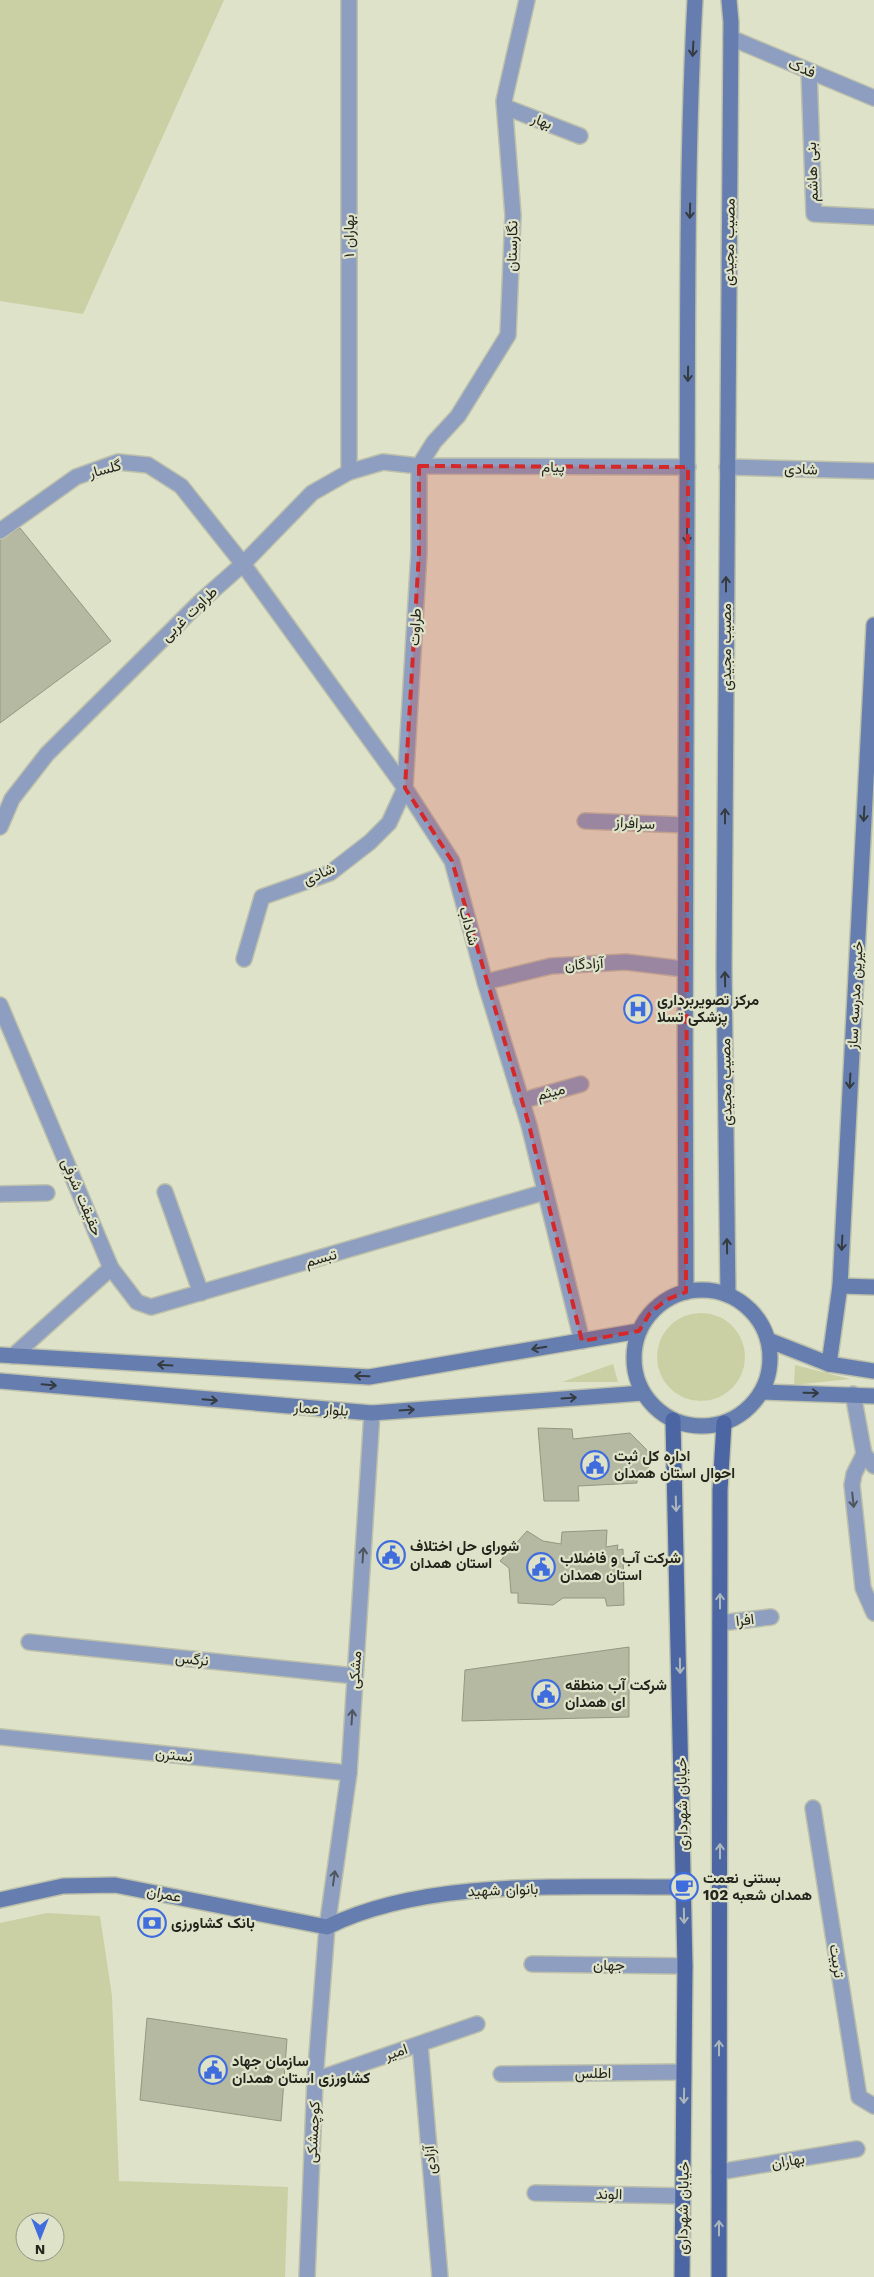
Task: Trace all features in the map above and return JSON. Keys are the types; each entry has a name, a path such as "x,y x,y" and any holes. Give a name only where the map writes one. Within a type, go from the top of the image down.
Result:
{"main road":[{"path":"686,1292 685,825 692,67 696,0"},
{"name":"مصیب مجیدی","path":"728,1295 724,968 731,38 729,0"},
{"name":"خیرین مدرسه ساز","path":"828,1364 840,1286 874,626"},
{"path":"840,1286 874,1287"},
{"path":"707,1290 728,1295 760,1321 768,1340 770,1366 762,1392 752,1406 739,1416 724,1423 707,1426 690,1425 673,1420 656,1409 643,1393 635,1373 634,1359 639,1331 650,1314 661,1304 686,1292 707,1290"},
{"path":"6,1356 369,1377 639,1331"},
{"path":"768,1340 828,1364 874,1371"},
{"name":"بلوار عمار","path":"0,1381 372,1413 643,1393"},
{"path":"762,1392 874,1396"},
{"name":"خیابان شهرداری","path":"673,1420 685,1966 682,2277"},
{"path":"719,2277 720,1490 724,1423"},
{"name":"عمران","path":"0,1900 63,1886 115,1885 327,1927"},
{"name":"بانوان شهید","path":"327,1927 356,1913 404,1901 458,1892 547,1888 684,1887"}],"street":[{"name":"بهاران ۱","path":"349,0 349,472"},
{"name":"نگارستان","path":"419,466 434,442 458,416 508,335 513,215 505,106 527,0"},
{"name":"فدک","path":"731,38 874,98"},
{"name":"بنی هاشم","path":"809,71 814,214 874,217"},
{"name":"بهار","path":"505,106 580,136"},
{"name":"گلسار","path":"0,532 76,477 118,462 148,465 181,486 243,564"},
{"name":"طراوت غربی","path":"0,827 12,799 47,754 201,601 243,564 312,493 349,472 383,462 419,466"},
{"name":"پیام","path":"419,466 688,467"},
{"name":"طراوت","path":"405,788 419,553 419,466"},
{"name":"شادی","path":"727,467 874,472"},
{"name":"شاداب","path":"243,564 405,788 452,861 485,982 522,1100 582,1341"},
{"name":"شادی","path":"244,959 262,897 330,873 370,842 389,823 405,788"},
{"name":"سرافراز","path":"585,821 685,825"},
{"name":"آزادگان","path":"485,982 551,966 626,962 684,969"},
{"name":"حقیقت شرفی","path":"0,1005 111,1268"},
{"name":"میثم","path":"522,1100 581,1084"},
{"path":"165,1192 201,1293"},
{"name":"تبسم","path":"111,1268 137,1302 151,1307 545,1192"},
{"path":"0,1194 47,1193"},
{"path":"6,1356 111,1268"},
{"path":"853,1394 869,1460 854,1474 852,1485 862,1588 874,1613"},
{"name":"مشکی","path":"327,1927 349,1773 372,1413"},
{"name":"افرا","path":"720,1623 771,1617"},
{"name":"نرگس","path":"29,1642 355,1676"},
{"name":"نسترن","path":"0,1737 349,1773"},
{"name":"تربیت","path":"813,1808 859,2097 874,2106"},
{"name":"کوچمشکی","path":"306,2277 315,2080 327,1927"},
{"name":"جهان","path":"532,1964 685,1966"},
{"name":"امیر","path":"315,2080 477,2024"},
{"name":"آزادی","path":"420,2044 440,2277"},
{"name":"اطلس","path":"501,2074 684,2072"},
{"name":"بهاران","path":"719,2172 858,2149"},
{"name":"الوند","path":"536,2193 683,2196"}],"highlighted area":[{"path":"419,466 688,467 686,1292 666,1300 650,1313 639,1331 582,1341 529,1125 452,861 405,788 419,553"}],"green space":[{"path":"0,0 224,0 83,314 0,301"},
{"path":"701,1313 718,1317 732,1326 741,1340 745,1357 741,1374 732,1388 718,1397 701,1401 684,1397 670,1388 661,1374 657,1357 661,1340 670,1326 684,1317"},
{"path":"613,1364 618,1382 562,1382"},
{"path":"795,1365 850,1379 794,1385"},
{"path":"47,1913 100,1916 112,1996 119,2181 288,2187 285,2277 0,2277 0,1923"}],"building":[{"path":"20,528 111,641 0,723 0,540"},
{"name":"اداره کل ثبت احوال استان همدان","path":"538,1428 572,1429 573,1439 630,1433 649,1454 648,1471 637,1472 637,1483 578,1486 579,1501 544,1501"},
{"name":"شرکت آب و فاضلاب استان همدان","path":"607,1530 606,1547 618,1545 617,1550 623,1549 624,1605 607,1606 605,1598 563,1598 553,1605 518,1603 518,1593 511,1593 509,1568 500,1561 527,1531 543,1541 561,1544 562,1532"},
{"name":"شرکت آب منطقه ای همدان","path":"629,1647 629,1717 462,1721 465,1670"},
{"name":"سازمان جهاد کشاورزی استان همدان","path":"147,2018 287,2039 281,2121 140,2100"}],"place":[{"name":"مرکز تصویربرداری پزشکی تسلا","path":"638,1009"},
{"name":"اداره کل ثبت احوال استان همدان","path":"595,1465"},
{"name":"شوراى حل اختلاف استان همدان","path":"391,1555"},
{"name":"شرکت آب و فاضلاب استان همدان","path":"541,1567"},
{"name":"شرکت آب منطقه ای همدان","path":"546,1694"},
{"name":"بستنی نعمت همدان شعبه 102","path":"684,1887"},
{"name":"بانک کشاورزی","path":"152,1923"},
{"name":"سازمان جهاد کشاورزی استان همدان","path":"213,2070"}]}
